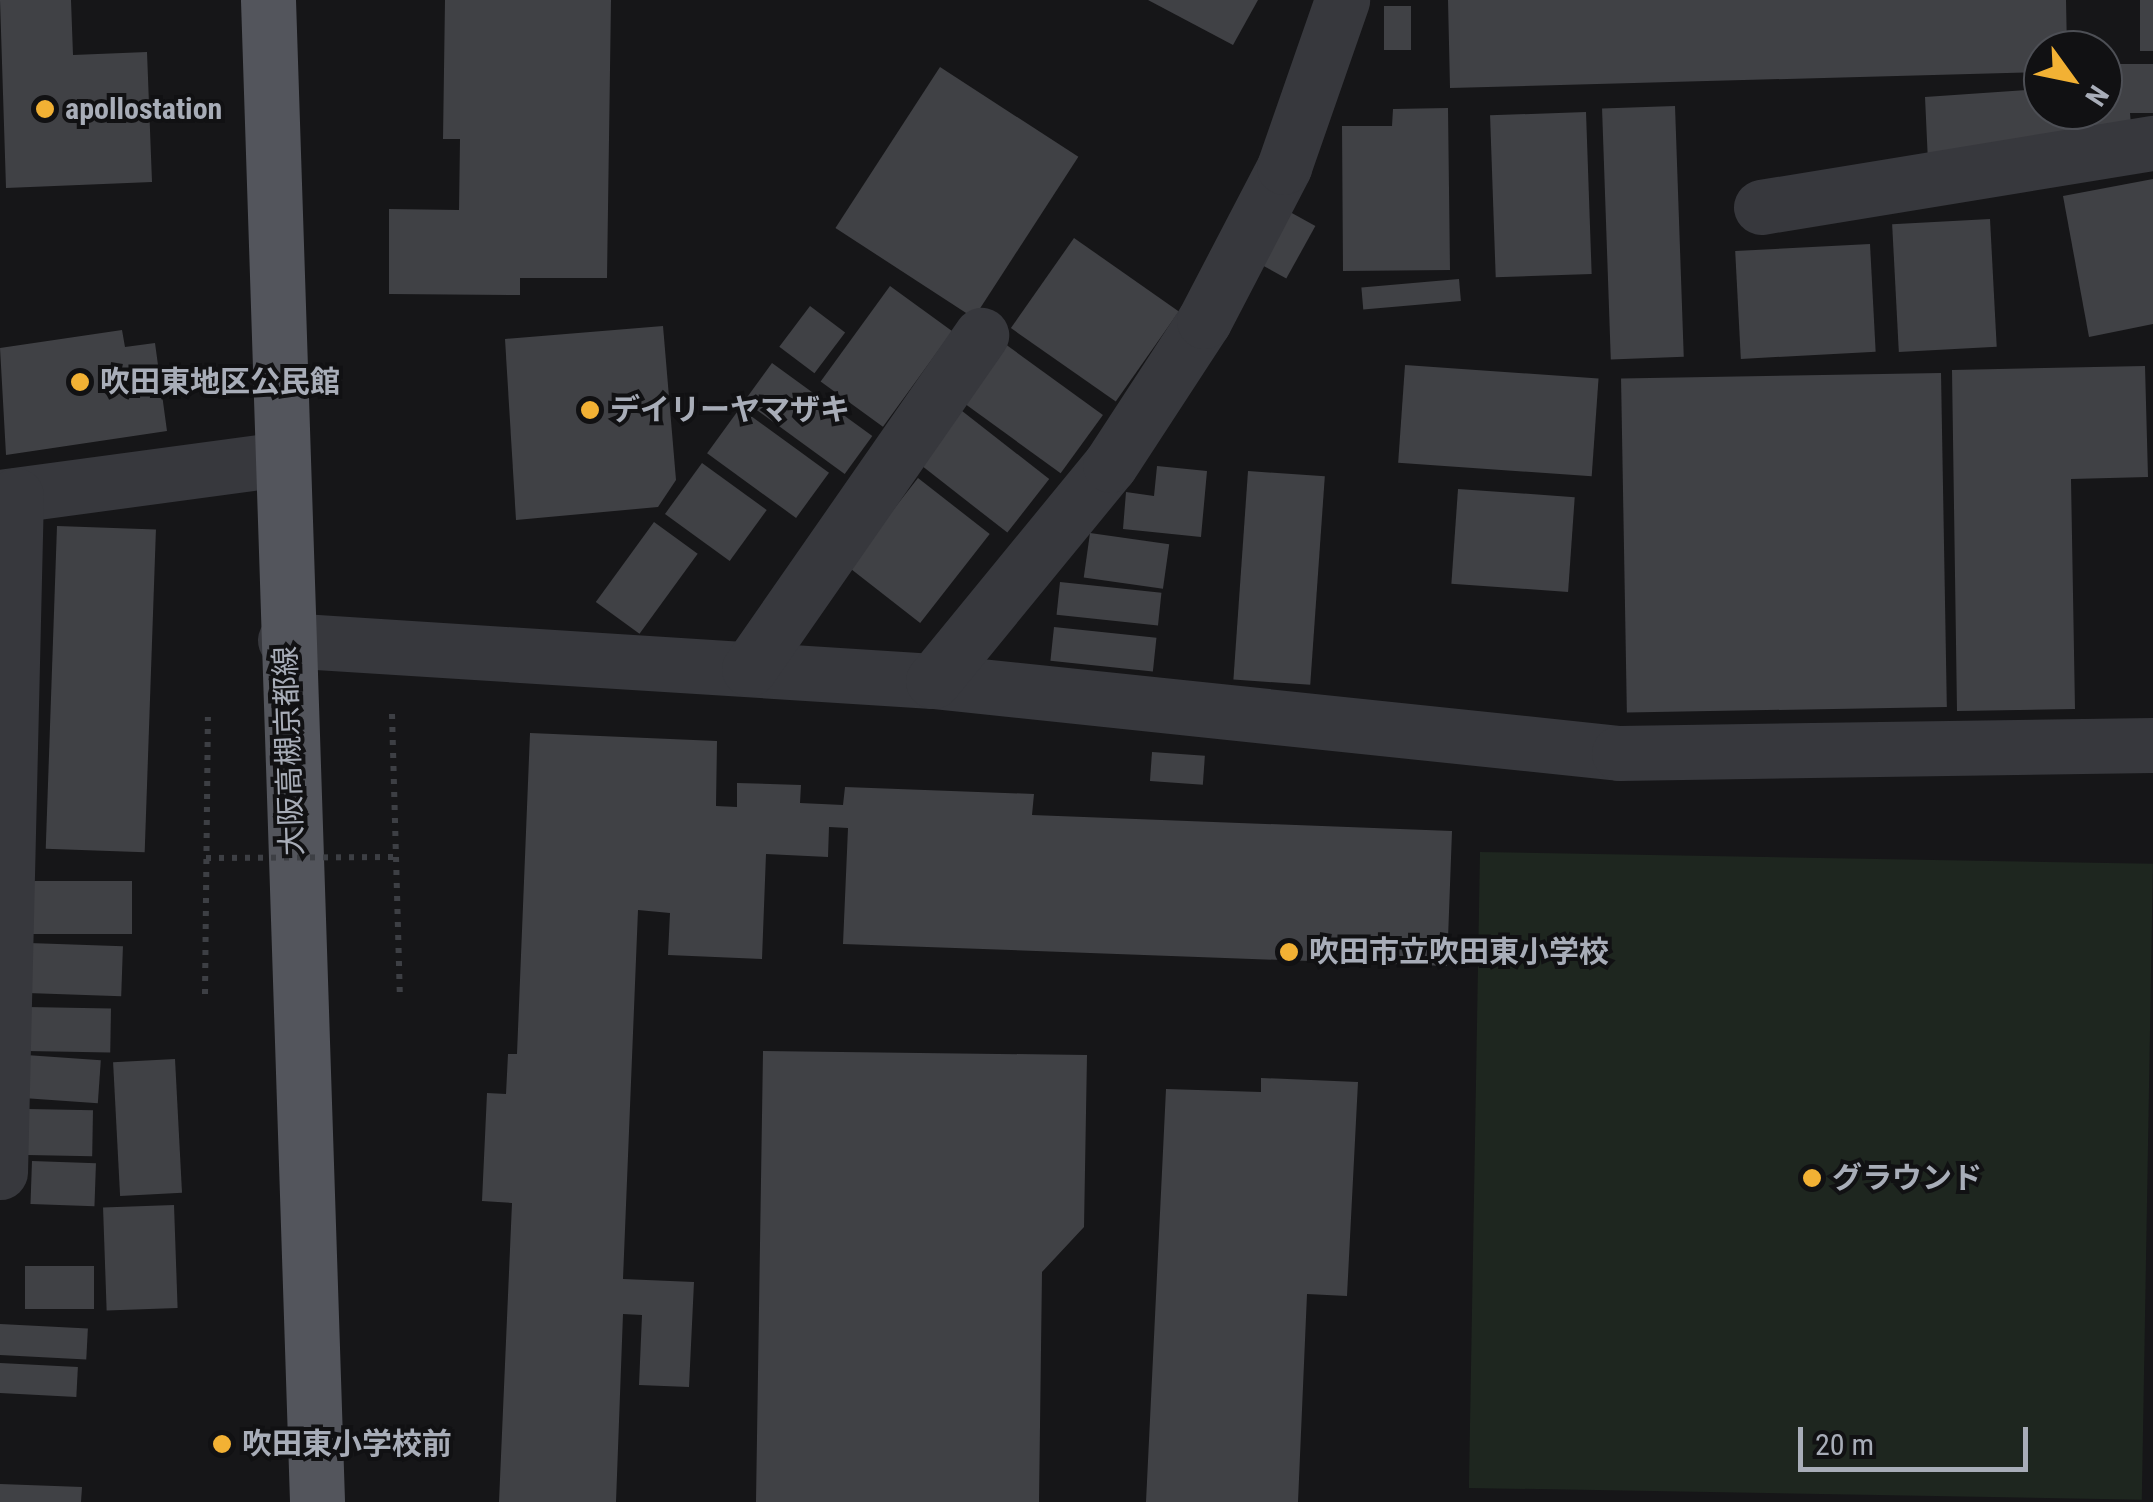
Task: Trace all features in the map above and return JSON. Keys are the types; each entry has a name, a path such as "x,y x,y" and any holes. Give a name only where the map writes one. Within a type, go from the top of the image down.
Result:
{"main road":[{"name":"大阪高槻京都線","path":"268,0 285,640 317,1502"}],"street":[{"path":"933,681 1110,465 1204,321 1284,167 1342,0"},
{"path":"1761,207 2153,142"},
{"path":"748,669 981,335"},
{"path":"0,1172 8,496 282,459"},
{"path":"285,640 933,681 1619,753 2153,745"}],"path":[{"path":"204,994 208,717"},
{"path":"391,726 400,993"},
{"path":"206,858 393,857"}],"shaded area":[{"name":"グラウンド","path":"1480,852 2153,864 2142,1500 1469,1488"}],"building":[{"path":"0,0 71,0 73,55 147,52 152,182 6,188"},
{"path":"445,0 611,0 607,278 520,278 520,295 389,294 389,209 459,210 460,139 443,139"},
{"path":"1148,0 1258,0 1233,45"},
{"path":"1448,0 2066,0 2067,30 2023,30 2023,73 1450,88"},
{"path":"2140,0 2153,0 2153,51 2140,51"},
{"path":"1384,6 1411,6 1411,50 1384,50"},
{"path":"2123,64 2153,64 2153,113 2130,113 2131,125 2123,125"},
{"path":"940,67 1078,157 974,318 835,228"},
{"path":"2023,90 2023,130 2081,131 1928,162 1925,97"},
{"path":"1675,106 1684,357 1611,359 1602,109"},
{"path":"1448,108 1450,270 1343,271 1342,126 1392,126 1393,109"},
{"path":"1586,112 1592,274 1496,277 1490,115"},
{"path":"2153,179 2153,324 2089,337 2063,196"},
{"path":"1290,212 1315,226 1286,279 1261,264"},
{"path":"1990,219 1997,347 1899,352 1892,224"},
{"path":"1074,238 1179,311 1116,402 1011,328"},
{"path":"1870,244 1876,352 1741,359 1735,251"},
{"path":"1459,279 1461,301 1363,309 1361,288"},
{"path":"890,286 952,331 883,427 821,381"},
{"path":"810,306 845,332 814,373 779,347"},
{"name":"デイリーヤマザキ","path":"663,326 676,480 658,507 516,520 505,339"},
{"name":"吹田東地区公民館","path":"122,330 125,347 155,343 167,431 6,455 0,348"},
{"path":"1001,341 1103,415 1061,473 959,399"},
{"path":"772,363 872,436 845,474 744,401"},
{"path":"1405,365 1599,379 1592,476 1398,463"},
{"path":"2145,366 2148,477 2071,479 2075,709 1957,711 1952,370"},
{"path":"1941,373 1947,707 1627,713 1621,379"},
{"path":"957,407 1049,479 1007,533 915,461"},
{"path":"740,408 829,473 796,518 707,453"},
{"path":"702,463 767,510 730,561 665,514"},
{"path":"1157,466 1207,471 1201,537 1123,529 1126,492 1154,496"},
{"path":"1248,471 1325,476 1310,685 1233,679"},
{"path":"918,478 990,534 920,623 848,567"},
{"path":"1458,489 1575,497 1568,592 1451,584"},
{"path":"654,522 698,554 639,634 596,602"},
{"path":"57,526 156,529 145,852 46,849"},
{"path":"1090,533 1169,544 1163,589 1084,578"},
{"path":"1060,582 1161,593 1158,625 1057,615"},
{"path":"1054,627 1156,638 1153,672 1050,661"},
{"path":"530,733 717,741 716,806 737,807 737,783 801,785 800,803 843,805 845,787 1034,794 1032,815 1452,831 1447,966 843,944 848,828 829,827 828,857 766,854 762,959 668,955 670,913 638,910 623,1279 694,1282 689,1387 639,1385 642,1315 623,1314 616,1502 499,1502 512,1203 482,1201 487,1093 506,1094 508,1054 517,1054"},
{"path":"1152,752 1205,756 1203,785 1150,781"},
{"path":"31,881 132,881 132,934 31,934"},
{"path":"29,943 123,946 121,996 27,993"},
{"path":"27,1007 111,1008 110,1052 26,1051"},
{"path":"763,1051 1087,1055 1084,1227 1042,1272 1039,1502 756,1502"},
{"path":"26,1055 101,1060 98,1103 23,1098"},
{"path":"175,1059 182,1193 120,1196 113,1062"},
{"path":"1261,1078 1358,1082 1347,1296 1307,1294 1298,1502 1146,1502 1166,1089 1261,1092"},
{"path":"28,1109 93,1110 92,1156 27,1155"},
{"path":"32,1161 96,1163 94,1206 30,1204"},
{"path":"174,1205 178,1308 107,1310 103,1207"},
{"path":"25,1266 94,1266 94,1309 25,1309"},
{"path":"0,1324 88,1329 86,1360 0,1355"},
{"path":"0,1363 78,1367 76,1397 0,1393"},
{"path":"0,1484 82,1487 81,1502 0,1502"}],"place":[{"name":"apollostation","path":"45,109"},
{"name":"吹田東地区公民館","path":"80,382"},
{"name":"デイリーヤマザキ","path":"590,410"},
{"name":"吹田市立吹田東小学校","path":"1289,952"},
{"name":"グラウンド","path":"1812,1178"},
{"name":"吹田東小学校前","path":"222,1444"}]}
